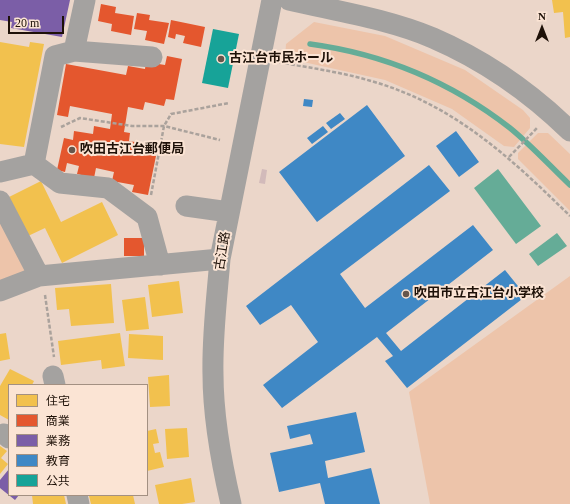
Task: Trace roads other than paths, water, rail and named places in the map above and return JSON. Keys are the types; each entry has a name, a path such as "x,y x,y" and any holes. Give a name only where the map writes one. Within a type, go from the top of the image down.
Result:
{"street":[{"path":"74,51 85,0"},
{"name":"古江路","path":"231,504 218,440 212,373 220,259 272,0"},
{"path":"289,0 368,18 438,41 481,61 552,114 570,131"},
{"path":"34,164 55,56 74,51 152,57"},
{"path":"0,172 34,164 60,183 108,188 147,218 160,265"},
{"path":"0,201 42,286"},
{"path":"186,206 229,212"},
{"path":"0,291 42,286 160,265 220,259"}],"water":[{"path":"498,169 541,226 516,244 474,188"},
{"path":"557,233 567,246 538,266 529,254"}],"waterway":[{"path":"310,44 364,55 390,63 416,72 464,97 510,128 533,148 570,185"}],"place":[{"name":"古江台市民ホール","path":"221,59"},
{"name":"吹田古江台郵便局","path":"72,150"},
{"name":"吹田市立古江台小学校","path":"406,294"}]}
